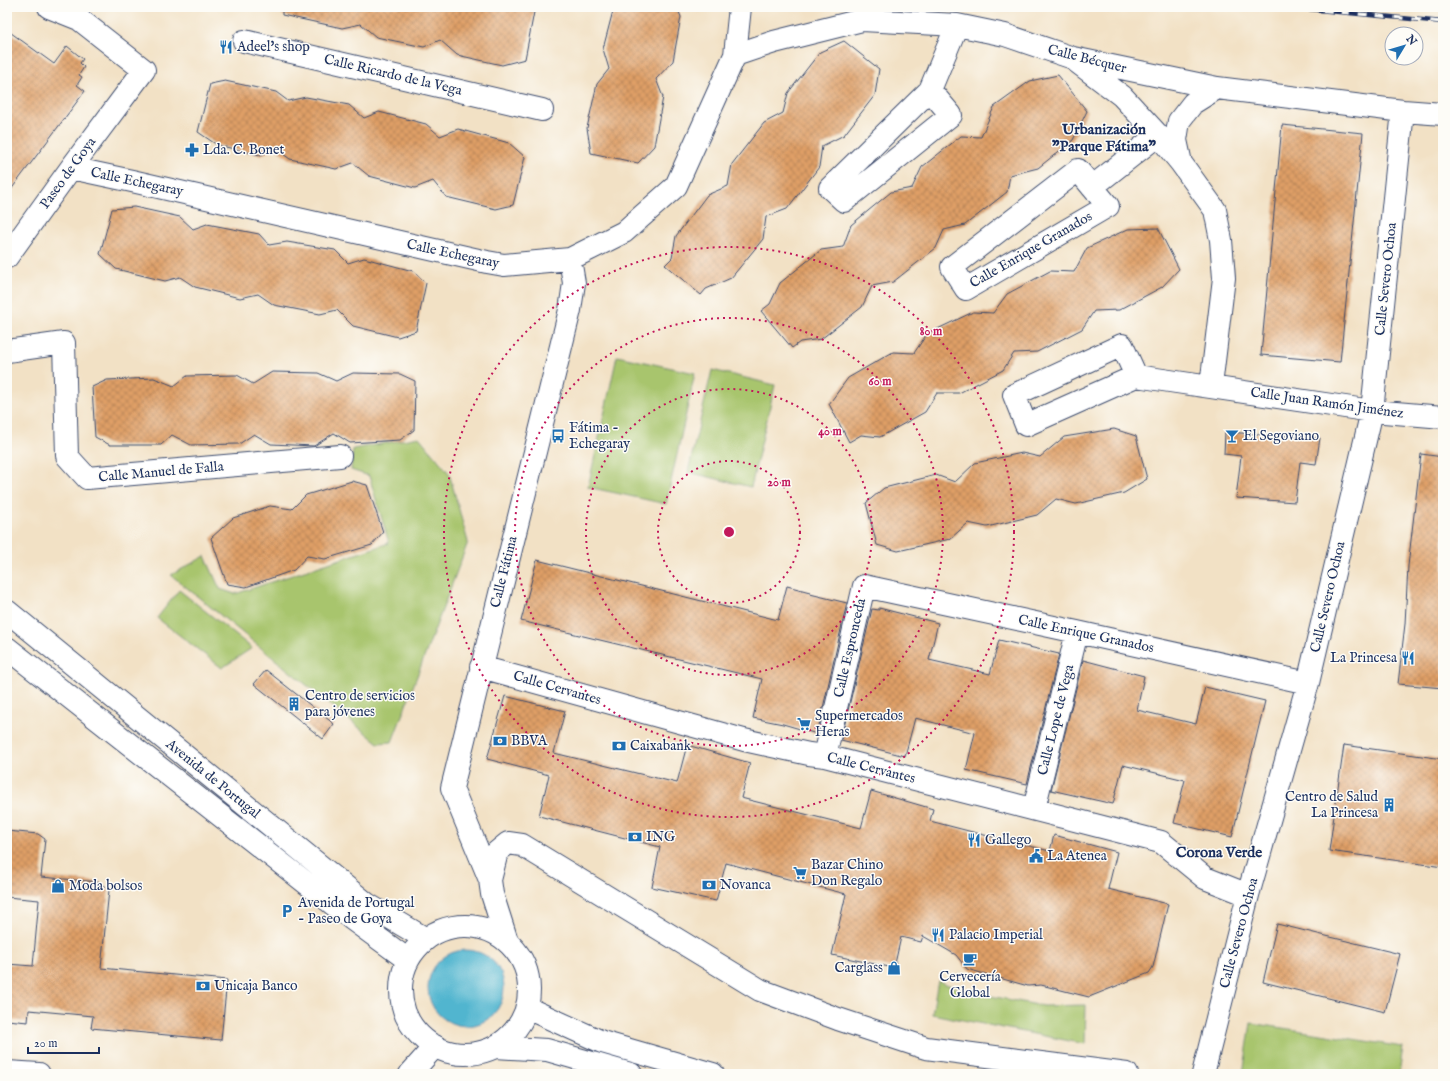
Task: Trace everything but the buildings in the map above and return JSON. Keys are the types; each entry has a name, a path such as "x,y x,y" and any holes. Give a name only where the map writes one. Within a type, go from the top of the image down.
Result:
{"street":[{"name":"Paseo de Goya","path":"7,257 144,70 80,19 49,7"},
{"name":"Calle Echegaray","path":"71,168 487,262 504,265 570,260 624,232 676,186 735,55 740,7"},
{"name":"Calle Bécquer","path":"735,55 774,42 862,20 957,25 1005,35 1073,58 1217,88 1403,111 1443,114"},
{"path":"930,90 951,115 844,201 830,188 930,90 957,25"},
{"name":"Calle Ricardo de la Vega","path":"244,41 542,110"},
{"path":"1073,58 1122,96 1158,135 1181,163 1215,210 1221,240 1224,278 1211,386 1136,376 1026,425 1014,395 1122,345 1136,376"},
{"path":"1181,163 1176,140 1179,121 1193,103 1217,88"},
{"name":"Calle Severo Ochoa","path":"1203,1074 1248,896 1308,683 1372,411 1403,111"},
{"path":"1092,187 1158,135"},
{"name":"Calle Enrique Granados","path":"1078,170 1092,187 1108,206 966,289 952,268 1078,170"},
{"name":"Calle Fátima","path":"490,880 452,788 570,310 574,283 570,260"},
{"name":"Calle Manuel de Falla","path":"7,351 64,343 67,456 87,478 340,456"},
{"name":"Calle Juan Ramón Jiménez","path":"1211,386 1372,411 1443,417"},
{"name":"Calle Enrique Granados","path":"864,586 1308,683"},
{"name":"Calle Espronceda","path":"825,756 864,586"},
{"name":"Avenida de Portugal","path":"7,611 367,904 426,939"},
{"name":"Calle Lope de Vega","path":"1034,809 1077,632"},
{"name":"Avenida de Portugal","path":"7,648 352,919 408,960"},
{"name":"Calle Cervantes","path":"481,667 744,740 825,756 1161,842 1205,878 1248,896"},
{"path":"507,941 492,894 490,880 497,852 508,843 522,844 760,990 838,1019 926,1048 1127,1074"},
{"path":"495,1047 510,1036 520,1023 527,1008 530,991 528,976 521,958 507,941 486,928 470,925 448,928 426,939 408,960 401,982 403,1005 415,1030 435,1046 456,1053 471,1054 495,1047 546,1050 631,1074"},
{"path":"527,1008 602,1042 713,1074"},
{"path":"410,1074 435,1046"},
{"path":"7,1072 39,1074"}],"green space":[{"path":"617,356 695,373 666,504 588,487"},
{"path":"712,370 775,385 751,487 688,472"},
{"path":"419,437 449,473 468,542 392,742 378,743 171,575 205,556 220,589 235,594 389,543 369,476 351,470 353,449"},
{"path":"179,590 252,648 222,668 157,618"},
{"path":"938,981 964,991 1043,1006 1086,1005 1085,1044 932,1014"},
{"path":"1251,1023 1403,1047 1399,1074 1243,1074"}],"water":[{"path":"466,950 480,953 493,961 501,974 504,988 501,1002 493,1015 480,1023 466,1026 452,1023 439,1015 431,1002 428,988 431,974 439,961 452,953"}],"railway":[{"path":"1287,7 1443,22"},
{"path":"1411,7 1443,10"}],"place":[{"name":"Adeel's shop","path":"226,47"},
{"name":"Lda. C. Bonet","path":"192,150"},
{"name":"Fátima - Echegaray","path":"558,436"},
{"name":"El Segoviano","path":"1232,436"},
{"name":"La Princesa","path":"1408,658"},
{"name":"Centro de servicios para jóvenes","path":"294,704"},
{"name":"Supermercados Heras","path":"804,724"},
{"name":"BBVA","path":"500,741"},
{"name":"Caixabank","path":"619,746"},
{"name":"Centro de Salud La Princesa","path":"1389,805"},
{"name":"ING","path":"635,837"},
{"name":"Gallego","path":"974,840"},
{"name":"La Atenea","path":"1036,856"},
{"name":"Bazar Chino Don Regalo","path":"800,873"},
{"name":"Novanca","path":"709,885"},
{"name":"Moda bolsos","path":"58,886"},
{"name":"Avenida de Portugal - Paseo de Goya","path":"287,911"},
{"name":"Palacio Imperial","path":"938,935"},
{"name":"Cervecería Global","path":"970,959"},
{"name":"Carglass","path":"894,968"},
{"name":"Unicaja Banco","path":"203,986"}],"district":[{"name":"Urbanización \"Parque Fátima\"","path":"1104,138"},
{"name":"Corona Verde","path":"1219,852"}]}
